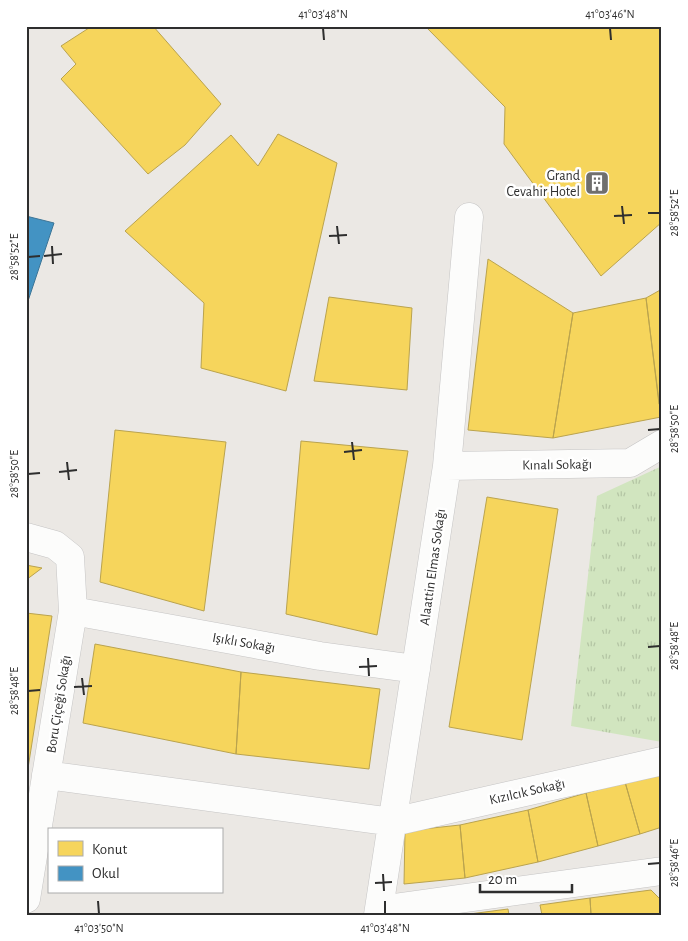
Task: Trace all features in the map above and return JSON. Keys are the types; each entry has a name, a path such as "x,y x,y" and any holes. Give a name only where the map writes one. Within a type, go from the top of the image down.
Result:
{"street":[{"name":"Alaattin Elmas Sokağı","path":"379,913 447,466 469,217"},
{"name":"Kınalı Sokağı","path":"447,466 630,463 662,444"},
{"name":"Boru Çiçeği Sokağı","path":"26,537 55,545 70,557 73,611 26,899"},
{"name":"Işıklı Sokağı","path":"73,611 320,656 416,669"},
{"name":"Kızılcık Sokağı","path":"392,822 662,761"},
{"path":"46,775 392,822"},
{"path":"379,913 662,871"}],"green space":[{"path":"662,466 662,742 571,726 597,496"}],"building: Konut":[{"path":"92,26 153,26 221,104 185,145 148,174 61,79 76,64 61,46"},
{"name":"Grand Cevahir Hotel","path":"425,26 662,26 662,222 601,276 504,144 505,107"},
{"path":"278,134 337,163 286,391 201,368 204,303 125,231 231,135 258,166"},
{"path":"488,259 573,313 553,438 468,430"},
{"path":"662,289 662,402 659,404 646,298"},
{"path":"329,297 412,308 407,390 314,381"},
{"path":"646,298 661,417 553,438 573,313"},
{"path":"115,430 226,442 204,611 100,582"},
{"path":"301,441 408,451 377,635 286,614"},
{"path":"487,497 558,509 522,740 449,727"},
{"path":"26,565 42,568 26,580"},
{"path":"26,613 52,616 26,781"},
{"path":"95,644 241,672 236,754 83,723"},
{"path":"241,672 380,689 369,769 236,754"},
{"path":"659,773 662,785 662,827 640,834 625,782"},
{"path":"625,782 640,834 598,846 586,793"},
{"path":"586,793 598,846 538,862 528,810"},
{"path":"528,810 538,862 465,878 460,825"},
{"path":"460,825 465,878 404,884 405,831"},
{"path":"651,890 662,901 662,915 591,915 590,898"},
{"path":"590,898 591,915 542,915 540,905"},
{"path":"508,909 509,915 462,915"}],"building: Okul":[{"path":"26,216 54,223 26,307"}],"place":[{"name":"Grand Cevahir Hotel","path":"597,183"}]}
